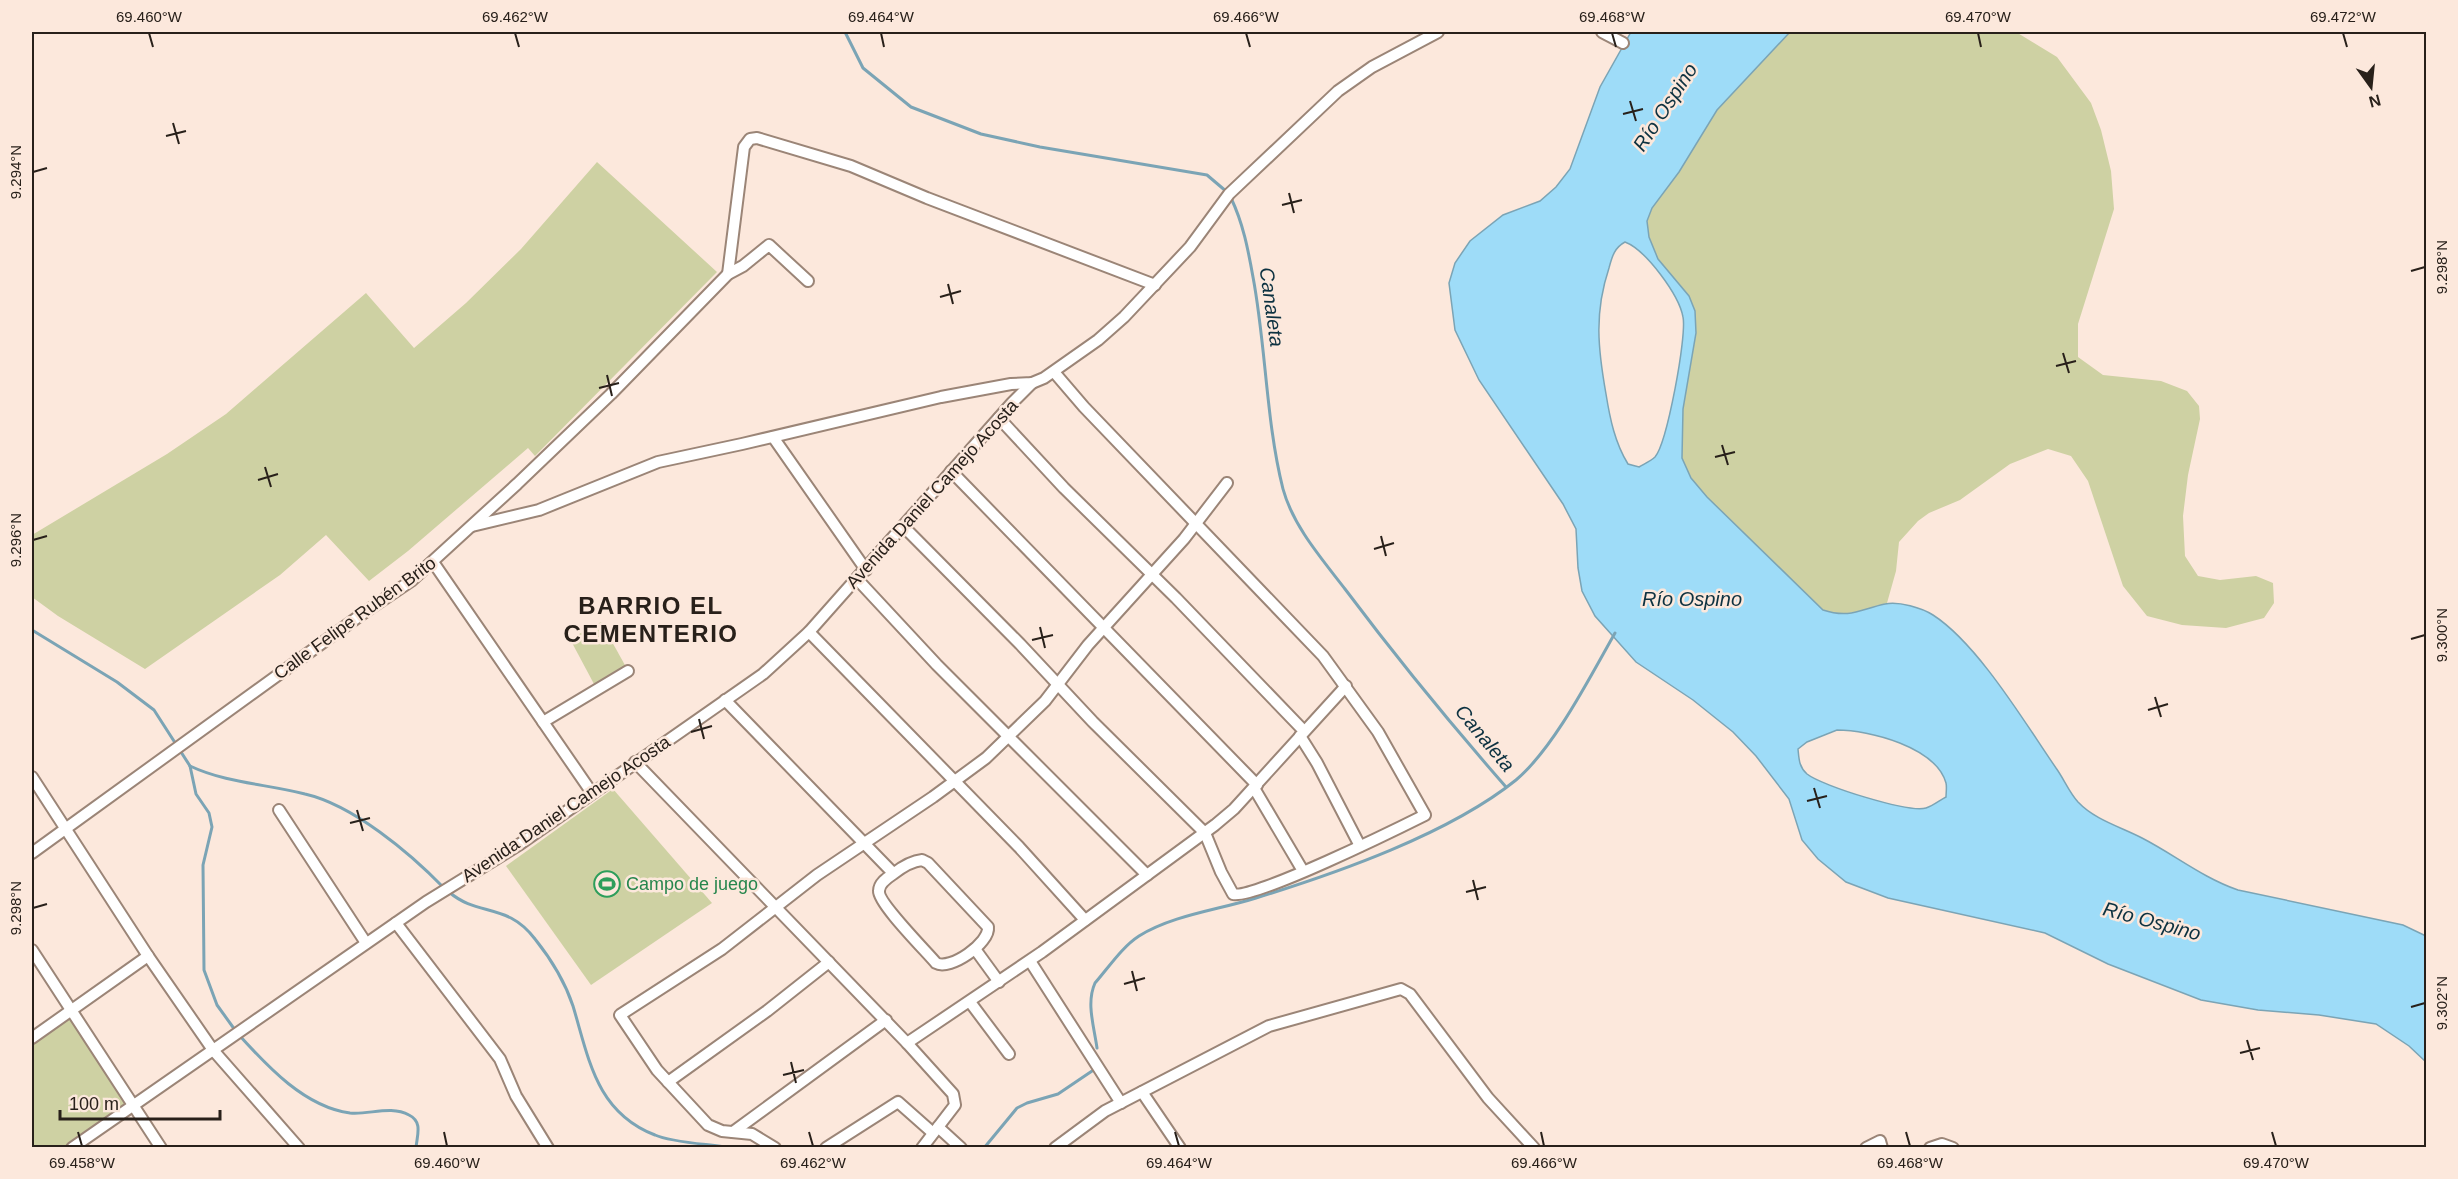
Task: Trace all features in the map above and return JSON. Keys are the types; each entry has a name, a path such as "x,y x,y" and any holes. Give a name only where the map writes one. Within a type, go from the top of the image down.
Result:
{"street":[{"path":"472,526 547,507 658,462 941,397 1011,384 1032,383 1054,372 1103,336 1155,285 1190,247 1229,194 1338,91 1372,67 1438,32"},
{"path":"1602,32 1623,43"},
{"path":"728,274 739,167 744,147 750,139 757,138 851,166 927,198 1155,285"},
{"name":"Calle Felipe Rubén Brito","path":"32,853 411,581 611,394 728,274 743,266 770,245 808,281"},
{"path":"904,527 1151,781 1205,833 1233,894 1238,896 1246,894 1303,871 1425,815 1378,732 1346,686 1310,641 1084,407 1054,372"},
{"name":"Avenida Daniel Camejo Acosta","path":"72,1148 366,943 440,893 520,844 763,674 809,632 1032,383"},
{"path":"999,418 1064,488 1152,574 1302,734 1360,846"},
{"path":"773,437 866,570"},
{"path":"951,471 1256,786 1303,871"},
{"path":"775,1148 752,1134 722,1131 708,1125 668,1082 620,1015 722,949 778,908 817,875 986,758 1028,719 1104,628 1197,523 1227,483"},
{"path":"433,562 592,793"},
{"path":"857,579 937,665 1147,875"},
{"path":"809,632 1019,847 1085,920"},
{"path":"543,722 628,671"},
{"path":"907,1043 1030,961 1205,833 1234,809 1346,686"},
{"path":"725,699 772,751 893,873"},
{"path":"635,762 886,1020 950,1091 955,1100 955,1106 922,1148"},
{"path":"32,777 148,956 213,1050 294,1146"},
{"path":"279,810 366,943"},
{"path":"913,861 928,863 988,927 989,933 986,939 975,949 947,965 941,966 936,963 899,922 879,894 882,883 913,861"},
{"path":"396,923 500,1059 516,1096 548,1148"},
{"path":"975,949 999,982"},
{"path":"32,950 161,1148"},
{"path":"32,1038 148,956"},
{"path":"1030,961 1122,1103"},
{"path":"668,1082 767,1011 829,962"},
{"path":"1055,1148 1096,1117 1269,1026 1401,989 1410,994 1488,1098 1534,1148"},
{"path":"970,1002 1009,1054"},
{"path":"733,1132 886,1020"},
{"path":"1142,1092 1180,1148"},
{"path":"826,1148 898,1102 960,1148"},
{"path":"1866,1148 1880,1141 1882,1148"},
{"path":"1930,1148 1942,1144 1953,1148"}],"green space":[{"path":"1790,32 2016,32 2057,57 2091,103 2101,130 2111,171 2114,209 2078,324 2078,357 2103,375 2161,381 2187,391 2199,406 2200,419 2188,475 2183,516 2185,556 2198,576 2220,580 2256,576 2273,583 2274,603 2264,618 2226,628 2182,625 2147,616 2123,586 2088,481 2071,456 2048,449 2010,464 1960,500 1929,513 1918,521 1899,542 1896,571 1887,603 1848,613 1823,610 1691,479 1682,458 1683,409 1696,333 1689,296 1658,259 1649,237 1647,222 1652,208 1679,172 1717,110"},
{"path":"597,162 717,272 535,456 528,448 408,551 369,581 326,535 280,575 145,669 58,616 32,597 32,535 167,454 226,414 366,293 414,348 466,303 521,249"},
{"path":"601,622 626,667 594,684 570,639"},
{"name":"Campo de juego","path":"613,789 712,903 591,985 506,866"},
{"path":"70,1011 133,1106 72,1147 32,1147 32,1038"}],"water":[{"name":"Río Ospino","path":"1631,32 1790,32 1717,110 1679,172 1652,208 1647,221 1649,237 1658,259 1689,296 1695,311 1696,333 1683,409 1682,458 1691,478 1707,497 1823,610 1841,614 1891,603 1903,604 1928,612 1950,628 1984,664 2075,798 2092,814 2238,890 2403,925 2426,936 2426,1062 2409,1046 2376,1024 2319,1015 2258,1010 2201,1000 2108,964 2045,933 1888,898 1846,882 1818,859 1802,840 1789,799 1756,756 1733,732 1693,700 1636,662 1595,616 1582,591 1576,529 1563,504 1479,380 1455,330 1449,283 1455,263 1470,241 1503,215 1540,201 1556,187 1570,169 1600,87","holes":["1625,242 1652,263 1675,297 1683,317 1679,366 1665,432 1655,457 1639,467 1628,464 1616,439 1611,422 1599,346 1599,316 1604,284 1614,253","1837,730 1883,737 1916,750 1940,770 1946,783 1946,797 1926,808 1902,806 1847,791 1807,774 1801,766 1798,749 1807,742"]}],"waterway":[{"name":"Canaleta","path":"845,32 863,68 911,107 981,134 1040,147 1207,175 1227,192"},
{"name":"Canaleta","path":"1231,198 1242,227 1249,256 1277,463 1283,489 1294,516 1318,554 1384,640 1506,787"},
{"path":"32,630 117,682 154,710 190,766 196,794 209,813 212,827 203,865 204,970 217,1005 235,1030"},
{"name":"Canaleta","path":"1097,1048 1092,1015 1092,991 1095,983 1121,951 1139,936 1166,923 1256,898 1356,864 1426,834 1489,800 1516,780 1544,750 1583,690 1615,633"},
{"path":"190,766 232,780 305,794 342,808 398,846 444,888"},
{"path":"449,892 471,905 503,914 514,920 535,939 566,988 590,1064 607,1098 620,1113 635,1125 663,1138 732,1148"},
{"path":"239,1035 288,1084 318,1103 350,1113 387,1110 409,1115 418,1125 416,1148"},
{"name":"Canaleta","path":"984,1148 1017,1108 1058,1094 1095,1069"}],"place":[{"name":"Campo de juego","path":"607,884"}],"district":[{"name":"BARRIO EL CEMENTERIO","path":"651,620"}]}
